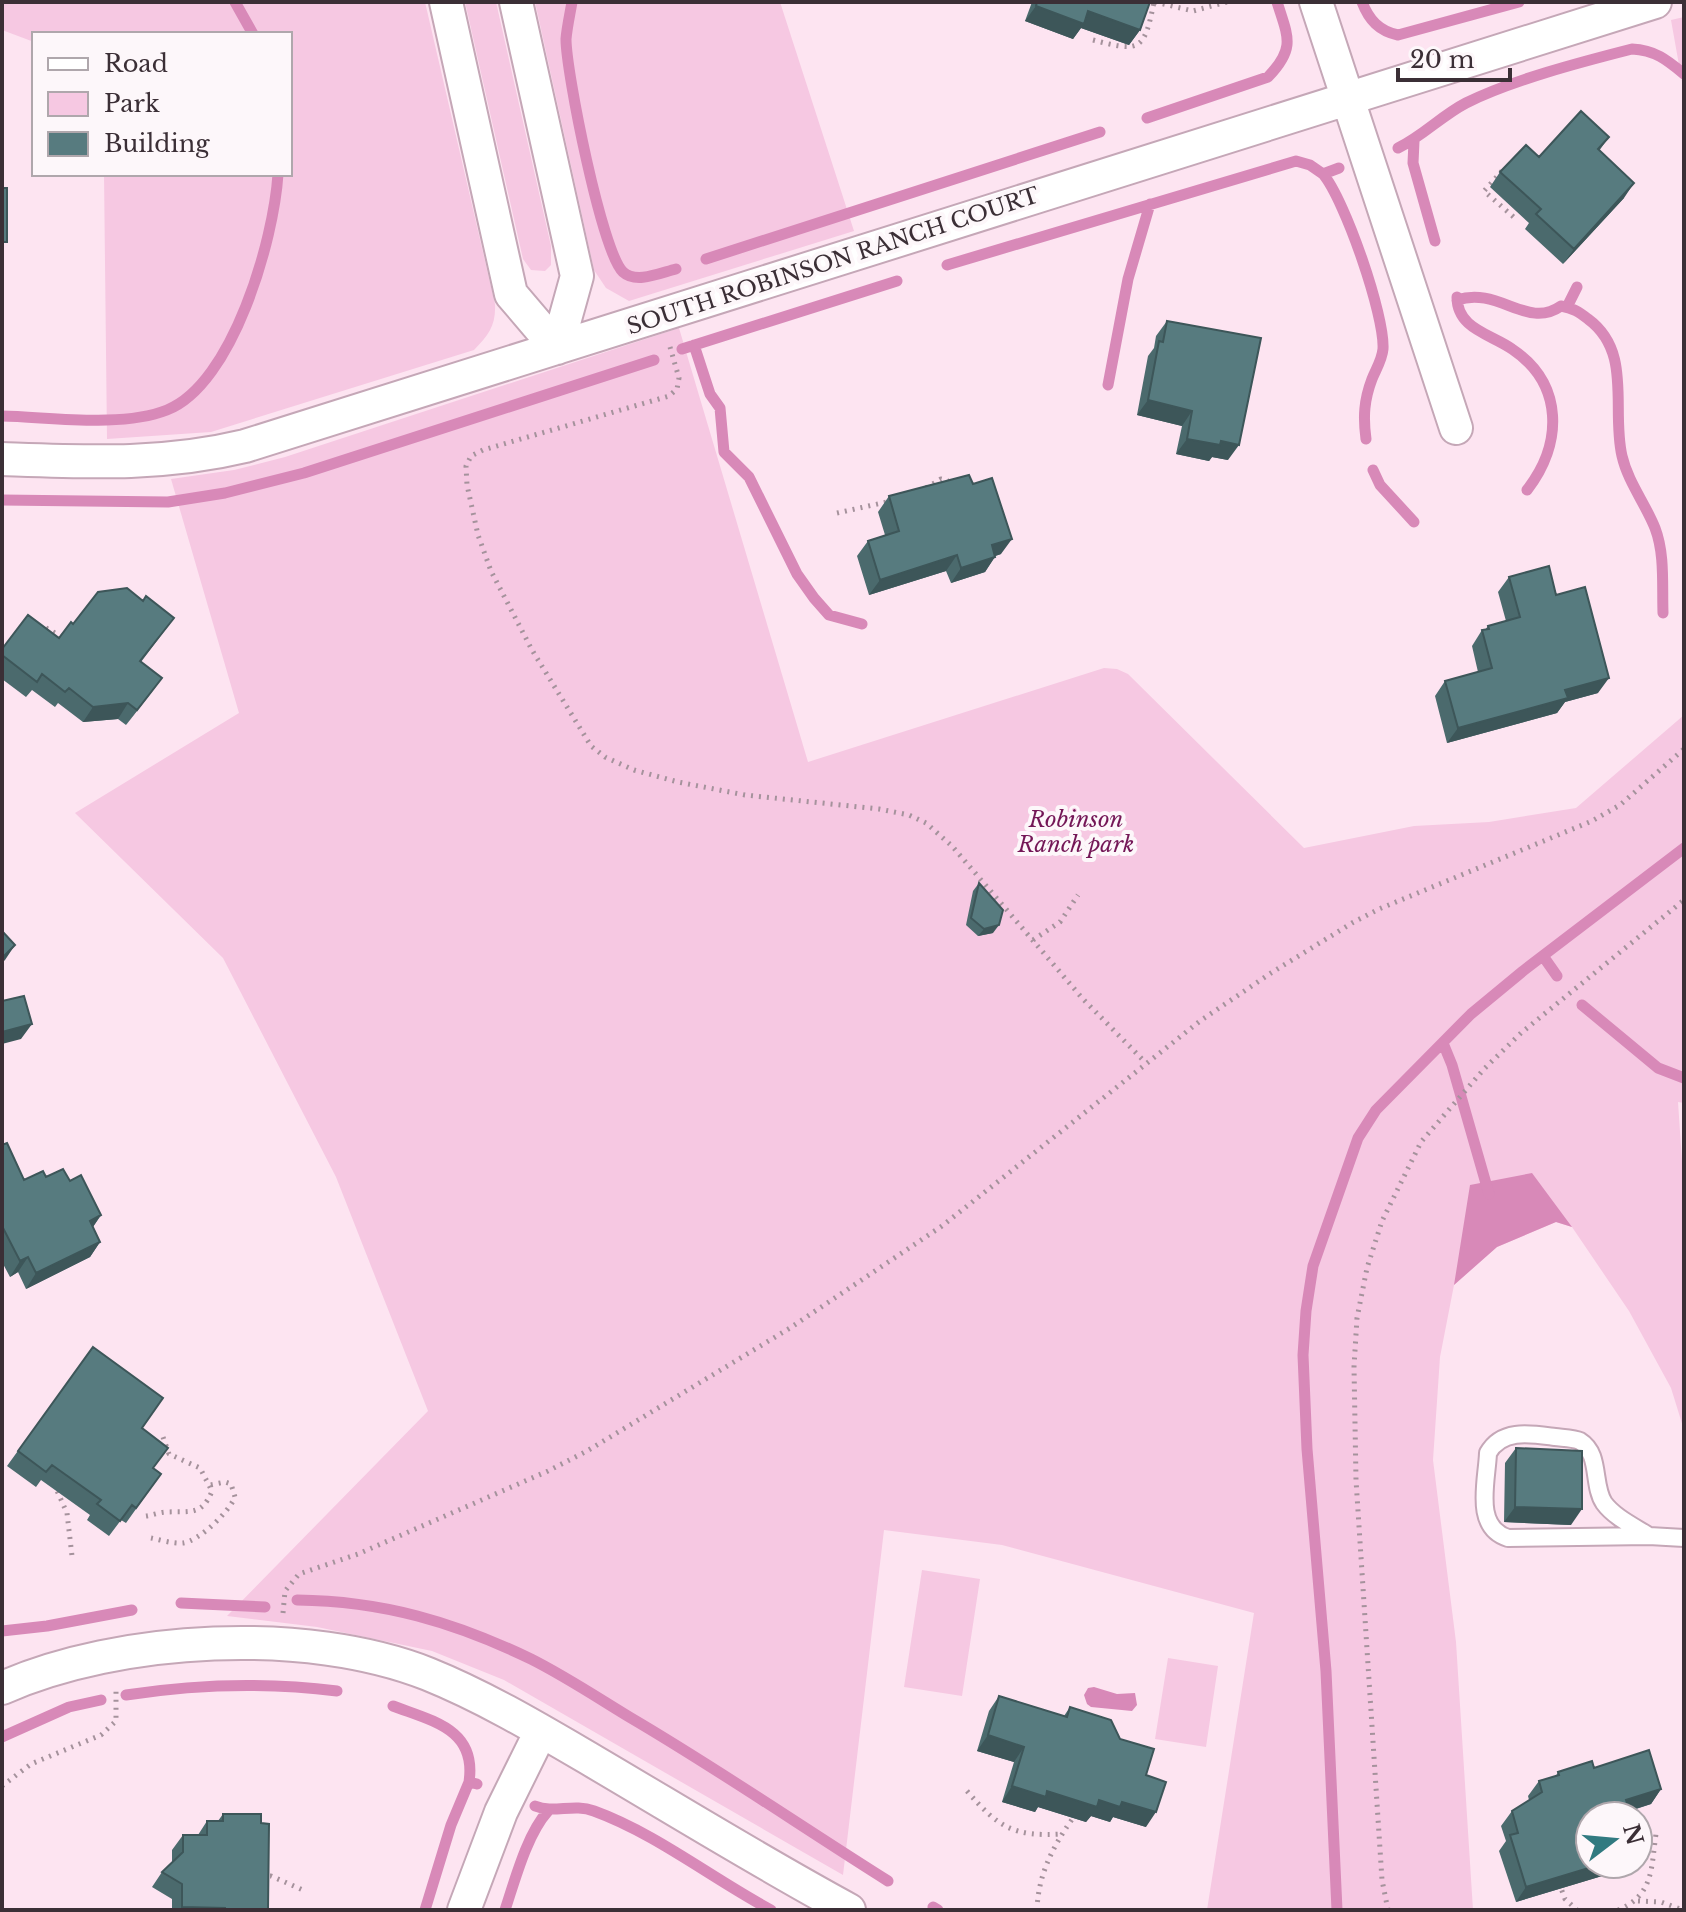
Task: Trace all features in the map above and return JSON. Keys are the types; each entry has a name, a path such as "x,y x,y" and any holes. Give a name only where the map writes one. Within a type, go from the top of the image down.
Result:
{"street":[{"path":"446,2 511,294 557,348"},
{"path":"516,2 577,276 557,348"},
{"path":"1316,2 1456,428"},
{"name":"SOUTH ROBINSON RANCH COURT","path":"2,459 126,463 215,454 1655,2"},
{"path":"2,1688 43,1673 114,1655 212,1643 327,1650 393,1662 460,1689 541,1731 849,1910"},
{"path":"464,1910 501,1812 541,1731"}],"lane":[{"path":"1649,1536 1611,1511 1603,1501 1594,1461 1588,1449 1578,1440 1515,1434 1502,1438 1488,1453 1485,1511 1487,1521 1499,1535 1508,1538 1684,1538"}],"path":[{"path":"1093,40 1134,48 1141,42 1154,2 1193,11 1227,2"},
{"path":"1503,170 1484,191 1517,220"},
{"path":"661,316 679,378 677,389 669,396 483,450 471,456 466,466 478,535 496,583 573,720 591,746 605,757 634,770 745,795 879,809 909,815 926,823 952,846 1083,999 1145,1062"},
{"path":"921,491 945,479 949,493"},
{"path":"837,513 900,498"},
{"path":"46,628 75,647"},
{"path":"279,1646 285,1591 299,1574 358,1554 548,1471 739,1361 942,1226 1145,1062 1233,998 1379,909 1592,821 1620,805 1684,749"},
{"path":"1033,940 1060,922 1078,895"},
{"path":"1388,1910 1382,1880 1356,1480 1354,1367 1357,1318 1367,1268 1382,1221 1421,1142 1484,1069 1521,1033 1684,900"},
{"path":"992,911 1001,903"},
{"path":"146,1516 165,1512 183,1514 200,1508 212,1491 200,1468 169,1454 163,1437 149,1456"},
{"path":"55,1477 54,1487 67,1513 72,1556"},
{"path":"151,1538 187,1543 227,1512 235,1497 231,1484 210,1485"},
{"path":"2,1786 31,1764 101,1735 116,1721 114,1655"},
{"path":"967,1791 990,1818 1007,1829 1041,1835 1062,1834"},
{"path":"1037,1910 1037,1885 1055,1844 1073,1818"},
{"path":"1618,1910 1642,1895 1650,1879 1656,1834"},
{"path":"258,1876 271,1876 303,1890"},
{"path":"1559,1883 1565,1899 1577,1910"},
{"path":"1635,1901 1661,1902 1683,1910"}],"green space":[{"path":"2,2 425,2 495,304 493,324 488,334 474,350 211,432 107,439 104,176 292,176 292,32 32,32 32,41 2,30"},
{"path":"465,2 496,2 551,246 551,265 545,271 531,270 523,259"},
{"path":"535,2 780,2 854,231 629,301 606,288 594,270"},
{"path":"1684,17 1684,93 1671,20"},
{"name":"Robinson Ranch park","path":"679,328 808,762 1104,668 1117,669 1128,674 1304,848 1414,826 1489,822 1576,808 1684,715 1684,1103 1678,1102 1684,1191 1684,1430 1671,1388 1629,1311 1572,1227 1556,1222 1497,1247 1454,1285 1440,1357 1433,1460 1456,1642 1473,1910 1207,1910 1254,1613 1002,1545 884,1530 843,1875 504,1680 432,1651 317,1627 227,1616 428,1411 336,1177 223,958 75,813 239,713 171,479 234,470 285,457"},
{"path":"922,1570 980,1579 962,1696 904,1687"},
{"path":"1168,1658 1218,1666 1206,1747 1155,1739"}],"shaded area":[{"path":"1532,1173 1572,1227 1556,1222 1497,1247 1454,1285 1470,1185"},
{"path":"1088,1688 1117,1694 1135,1693 1137,1705 1132,1711 1091,1707 1084,1695"}],"building":[{"path":"1037,2 1150,2 1140,30 1088,11 1084,24 1036,6"},
{"path":"1581,111 1609,137 1598,149 1634,183 1574,249 1536,214 1541,209 1500,172 1526,145 1539,157"},
{"path":"2,188 7,188 7,242 2,242"},
{"path":"1167,321 1261,338 1239,445 1187,439 1192,411 1148,400 1159,341 1163,342"},
{"path":"969,475 973,484 992,478 1012,539 992,545 995,557 961,568 957,555 880,580 868,541 899,531 889,496"},
{"path":"1549,566 1556,595 1585,587 1609,678 1565,690 1568,698 1458,728 1445,681 1492,668 1482,630 1520,617 1509,577"},
{"path":"127,588 143,601 146,596 174,618 140,661 162,678 137,710 128,703 93,707 69,688 65,692 42,674 37,682 2,655 2,649 28,615 59,638 98,592"},
{"path":"979,883 1003,910 999,925 984,929 971,918"},
{"path":"2,931 15,945 2,958"},
{"path":"24,996 32,1024 2,1032 2,1001"},
{"path":"7,1143 24,1180 43,1171 46,1177 63,1169 70,1181 81,1175 101,1215 90,1221 100,1242 36,1273 28,1257 20,1261 2,1226 2,1145"},
{"path":"93,1347 163,1398 142,1428 168,1448 153,1468 161,1474 136,1508 132,1505 120,1521 97,1504 101,1500 52,1465 46,1472 18,1451"},
{"path":"1516,1448 1582,1451 1582,1509 1515,1507"},
{"path":"999,1696 1067,1717 1070,1707 1111,1720 1120,1739 1154,1749 1146,1775 1166,1782 1156,1812 1122,1802 1120,1807 1099,1800 1097,1807 1047,1791 1046,1797 1012,1786 1024,1747 988,1735"},
{"path":"1649,1750 1661,1789 1626,1800 1574,1800 1574,1872 1526,1887 1510,1835 1518,1833 1512,1811 1542,1792 1539,1781 1592,1761 1594,1768"},
{"path":"223,1814 261,1814 261,1823 269,1824 268,1910 182,1907 182,1884 162,1872 183,1852 183,1835 207,1835 207,1821 223,1821"}],"waterway":[{"path":"235,2 252,32"},
{"path":"572,2 566,39 572,87 596,198 615,258 623,272 635,277 676,269"},
{"path":"1147,118 1268,77 1283,58 1287,42 1277,2"},
{"path":"1362,2 1376,24 1398,35 1519,2"},
{"path":"1398,148 1457,108 1484,95 1547,72 1612,54 1632,49 1647,51 1684,74"},
{"path":"706,259 1100,132"},
{"path":"1414,141 1413,163 1435,241"},
{"path":"947,265 1296,161 1310,165 1323,174 1339,168"},
{"path":"1323,174 1352,232 1371,286 1382,333 1383,349 1366,401 1366,439"},
{"path":"2,416 129,419 167,410 191,395 212,371 246,307 268,235 278,176"},
{"path":"1108,385 1128,279 1150,204"},
{"path":"682,349 897,281"},
{"path":"1567,307 1577,287"},
{"path":"1457,297 1459,308 1469,324 1512,349 1529,363 1549,397 1552,434 1539,472 1527,490"},
{"path":"1457,300 1486,298 1536,313 1561,306 1582,314 1602,332 1616,364 1622,456 1658,538 1663,613"},
{"path":"694,345 710,394 720,408 724,452 749,477 797,574 829,615 862,624"},
{"path":"2,500 168,502 225,493 304,473 654,360"},
{"path":"1373,470 1380,485 1414,522"},
{"path":"1337,1910 1326,1671 1307,1449 1303,1355 1313,1266 1358,1138 1376,1110 1471,1014 1684,848"},
{"path":"1543,956 1557,976"},
{"path":"1582,1005 1658,1068 1684,1078"},
{"path":"1443,1043 1489,1194"},
{"path":"297,1600 359,1604 417,1616 474,1634 531,1659 696,1757 888,1881"},
{"path":"181,1603 265,1607"},
{"path":"2,1631 132,1610"},
{"path":"126,1695 179,1688 231,1686 284,1686 337,1691"},
{"path":"2,1737 69,1707 101,1700"},
{"path":"393,1706 436,1723 459,1739 470,1764 469,1782 477,1784"},
{"path":"425,1910 451,1825 469,1782"},
{"path":"535,1806 586,1809 617,1820 771,1910"},
{"path":"505,1910 528,1845 548,1811"},
{"path":"933,1907 938,1910"}]}
